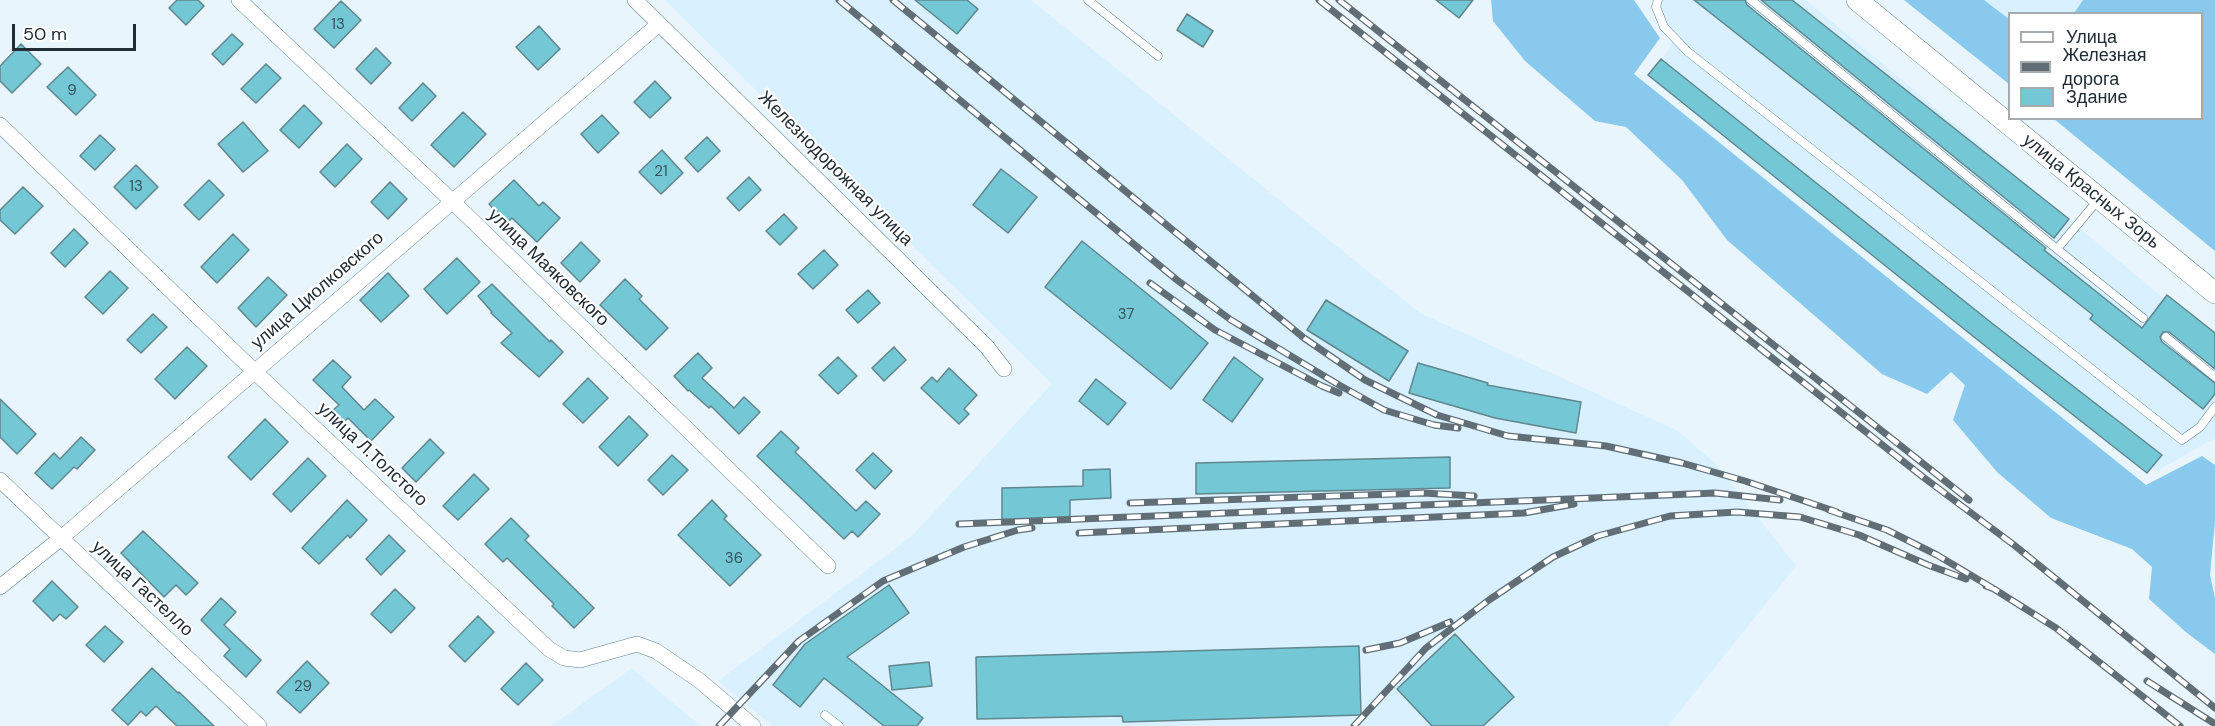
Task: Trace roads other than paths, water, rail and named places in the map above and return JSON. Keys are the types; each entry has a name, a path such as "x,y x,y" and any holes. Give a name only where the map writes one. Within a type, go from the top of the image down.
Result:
{"street":[{"name":"улица Маяковского","path":"239,0 453,202 828,566"},
{"name":"Железнодорожная улица","path":"635,0 987,347 1004,369"},
{"name":"улица Красных Зорь","path":"1857,0 2215,293"},
{"name":"улица Циолковского","path":"0,587 659,24"},
{"name":"улица Л.Толстого","path":"0,125 254,371 549,649 564,658 580,660 637,644 656,651 700,681 753,726"},
{"name":"улица Гастелло","path":"0,480 259,726"}],"lane":[{"path":"1088,0 1158,56"},
{"path":"1658,0 1656,7 1664,27 1688,52 2182,440 2200,427 2215,407"},
{"path":"1751,0 2143,318"},
{"path":"2057,249 2099,199"},
{"path":"2166,337 2215,377"},
{"path":"825,715 839,726"}],"railway":[{"path":"839,0 1177,280 1231,320 1384,410 1434,425 1458,428"},
{"path":"893,0 1304,338 1365,380 1437,415 1508,436 1606,446 1682,463 1745,481 1837,512"},
{"path":"1319,0 1923,477 2014,545 2215,708"},
{"path":"1339,0 1969,500"},
{"path":"1150,283 1215,330 1339,393"},
{"path":"1130,503 1423,493 1474,496"},
{"path":"959,524 1715,493 1780,500"},
{"path":"1079,533 1524,513 1574,504"},
{"path":"1829,510 1887,530 1937,555 1994,589"},
{"path":"1354,726 1426,648 1489,600 1553,557 1598,536 1670,516 1737,512 1800,517 1859,535 1966,579"},
{"path":"719,726 799,641 883,581 964,547 1018,530 1032,528"},
{"path":"1986,586 2056,628 2180,726"},
{"path":"1366,650 1400,643 1450,622"},
{"path":"2147,681 2215,724"}]}
